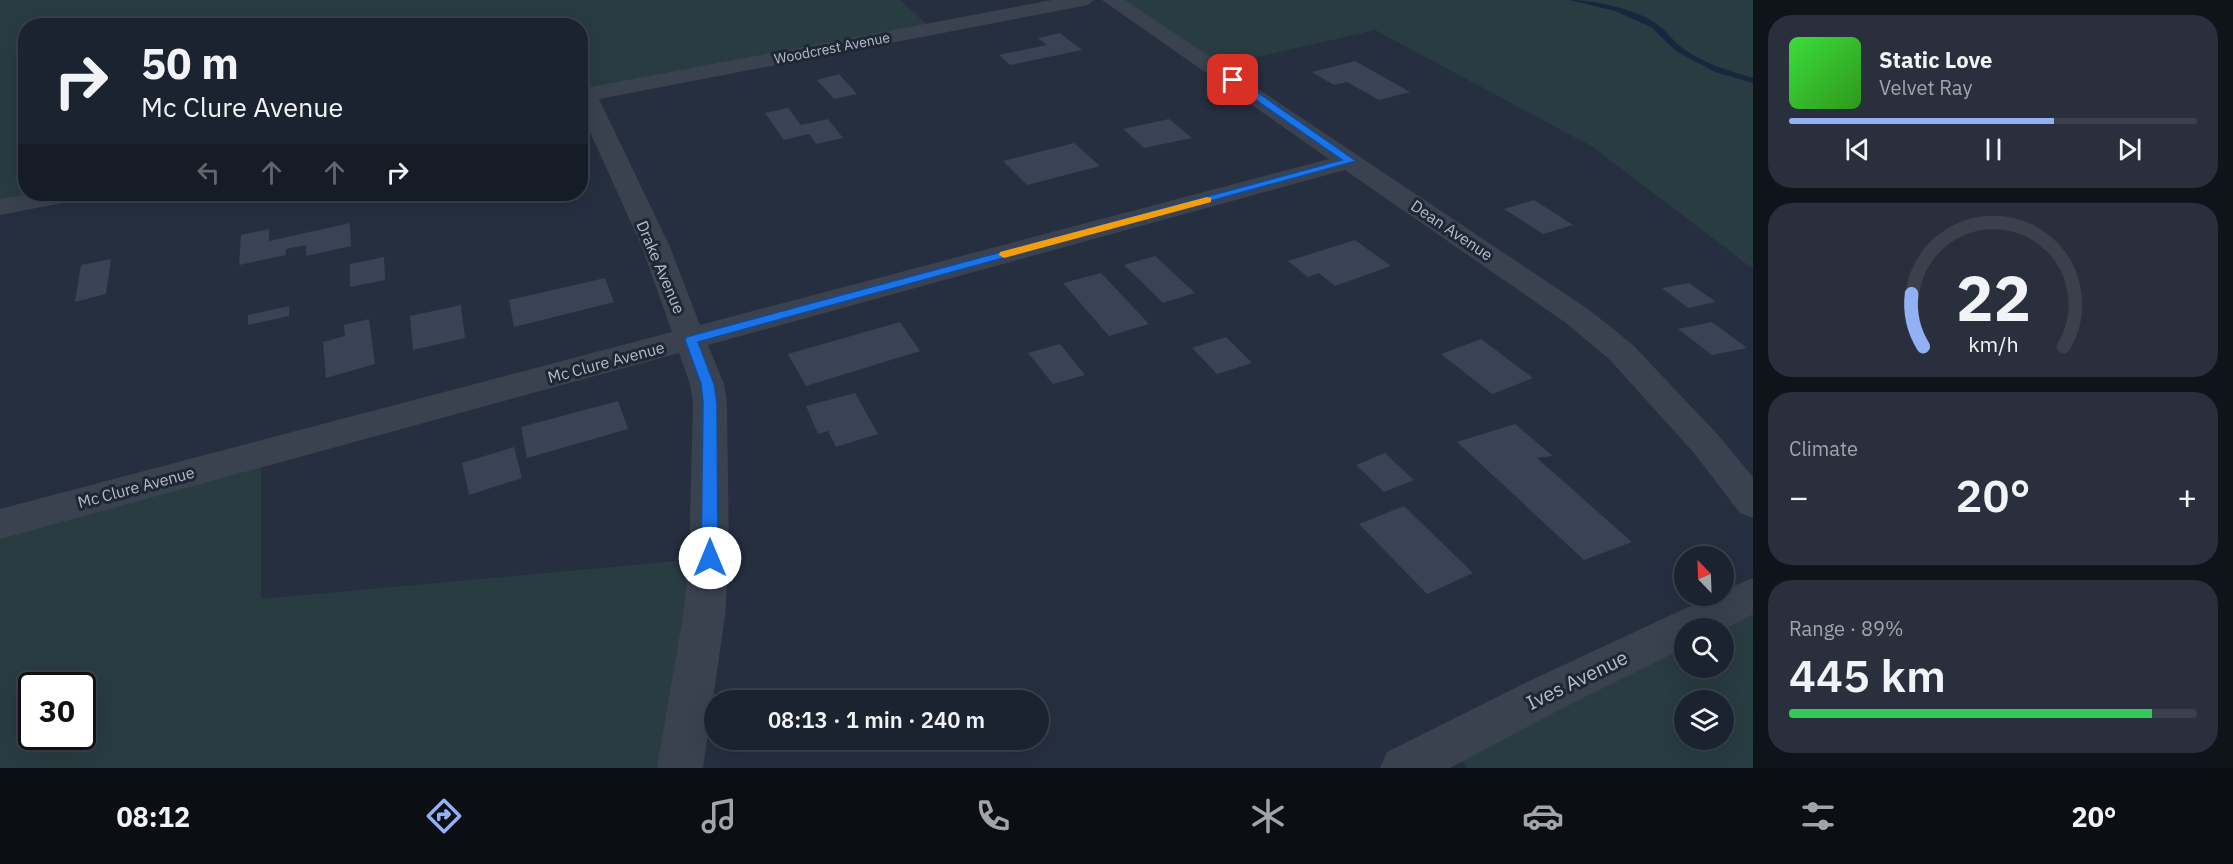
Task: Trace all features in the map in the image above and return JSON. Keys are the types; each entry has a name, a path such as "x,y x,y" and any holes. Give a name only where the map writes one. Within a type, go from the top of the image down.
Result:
{"street":[{"name":"Woodcrest Avenue","path":"588,94 1083,0"},
{"name":"Dean Avenue","path":"1112,0 1577,316 1621,352 1706,444 1753,503"},
{"name":"Drake Avenue","path":"588,105 656,247 707,384 710,403 710,558 704,616 680,768"},
{"name":"Mc Clure Avenue","path":"0,524 1351,161"},
{"path":"0,207 32,201"},
{"name":"Ives Avenue","path":"1403,768 1545,695 1753,595"}],"green space":[{"path":"0,0 900,0 932,29 588,95 588,18 18,18 18,201 32,201 0,207"},
{"path":"1112,0 1753,0 1753,269 1593,147 1375,30 1214,67"},
{"path":"261,453 261,599 709,558 680,768 0,768 0,523"},
{"path":"1753,595 1753,768 1468,768 1447,745 1674,633 1674,678 1734,678 1734,618 1705,618"}],"building":[{"path":"1060,33 1082,50 1010,65 999,55 1047,45 1038,38"},
{"path":"1355,61 1410,92 1379,100 1347,82 1334,85 1312,72"},
{"path":"839,74 857,94 834,99 817,80"},
{"path":"788,108 801,125 828,119 843,138 816,144 809,134 784,140 765,113"},
{"path":"1169,119 1192,138 1144,148 1123,129"},
{"path":"1074,143 1100,166 1027,185 1003,161"},
{"path":"1534,200 1573,225 1543,234 1504,209"},
{"path":"350,223 351,246 306,256 306,245 286,249 286,255 239,265 241,235 269,229 269,241"},
{"path":"1355,240 1391,266 1335,286 1319,273 1308,277 1288,261"},
{"path":"1155,256 1195,293 1163,303 1124,265"},
{"path":"384,257 385,280 350,287 350,264"},
{"path":"111,259 106,294 75,302 81,265"},
{"path":"1101,273 1149,324 1109,336 1063,283"},
{"path":"605,278 614,302 514,327 509,300"},
{"path":"1689,283 1716,302 1688,308 1662,288"},
{"path":"461,305 465,338 413,350 410,316"},
{"path":"289,306 289,316 248,325 248,315"},
{"path":"369,319 375,364 326,378 323,342 345,336 344,325"},
{"path":"900,322 920,351 806,386 788,354"},
{"path":"1712,322 1747,348 1712,355 1678,329"},
{"path":"1226,337 1252,363 1217,374 1192,348"},
{"path":"1481,339 1533,378 1492,394 1441,354"},
{"path":"1060,344 1085,375 1053,384 1028,353"},
{"path":"855,393 878,434 836,447 828,431 818,434 806,406"},
{"path":"618,401 628,429 527,458 521,427"},
{"path":"1515,424 1553,456 1537,458 1632,542 1584,560 1457,442"},
{"path":"514,447 522,478 469,495 462,463"},
{"path":"1385,453 1414,480 1384,492 1356,465"},
{"path":"1404,506 1473,573 1427,594 1359,524"}],"waterway":[{"path":"1574,0 1617,9 1654,25 1679,49 1718,70 1753,81"}],"slow traffic":[{"path":"1004,255 1207,200"}],"route":[{"path":"710,558 710,403 707,384 691,340 1351,161 1233,80"}]}
